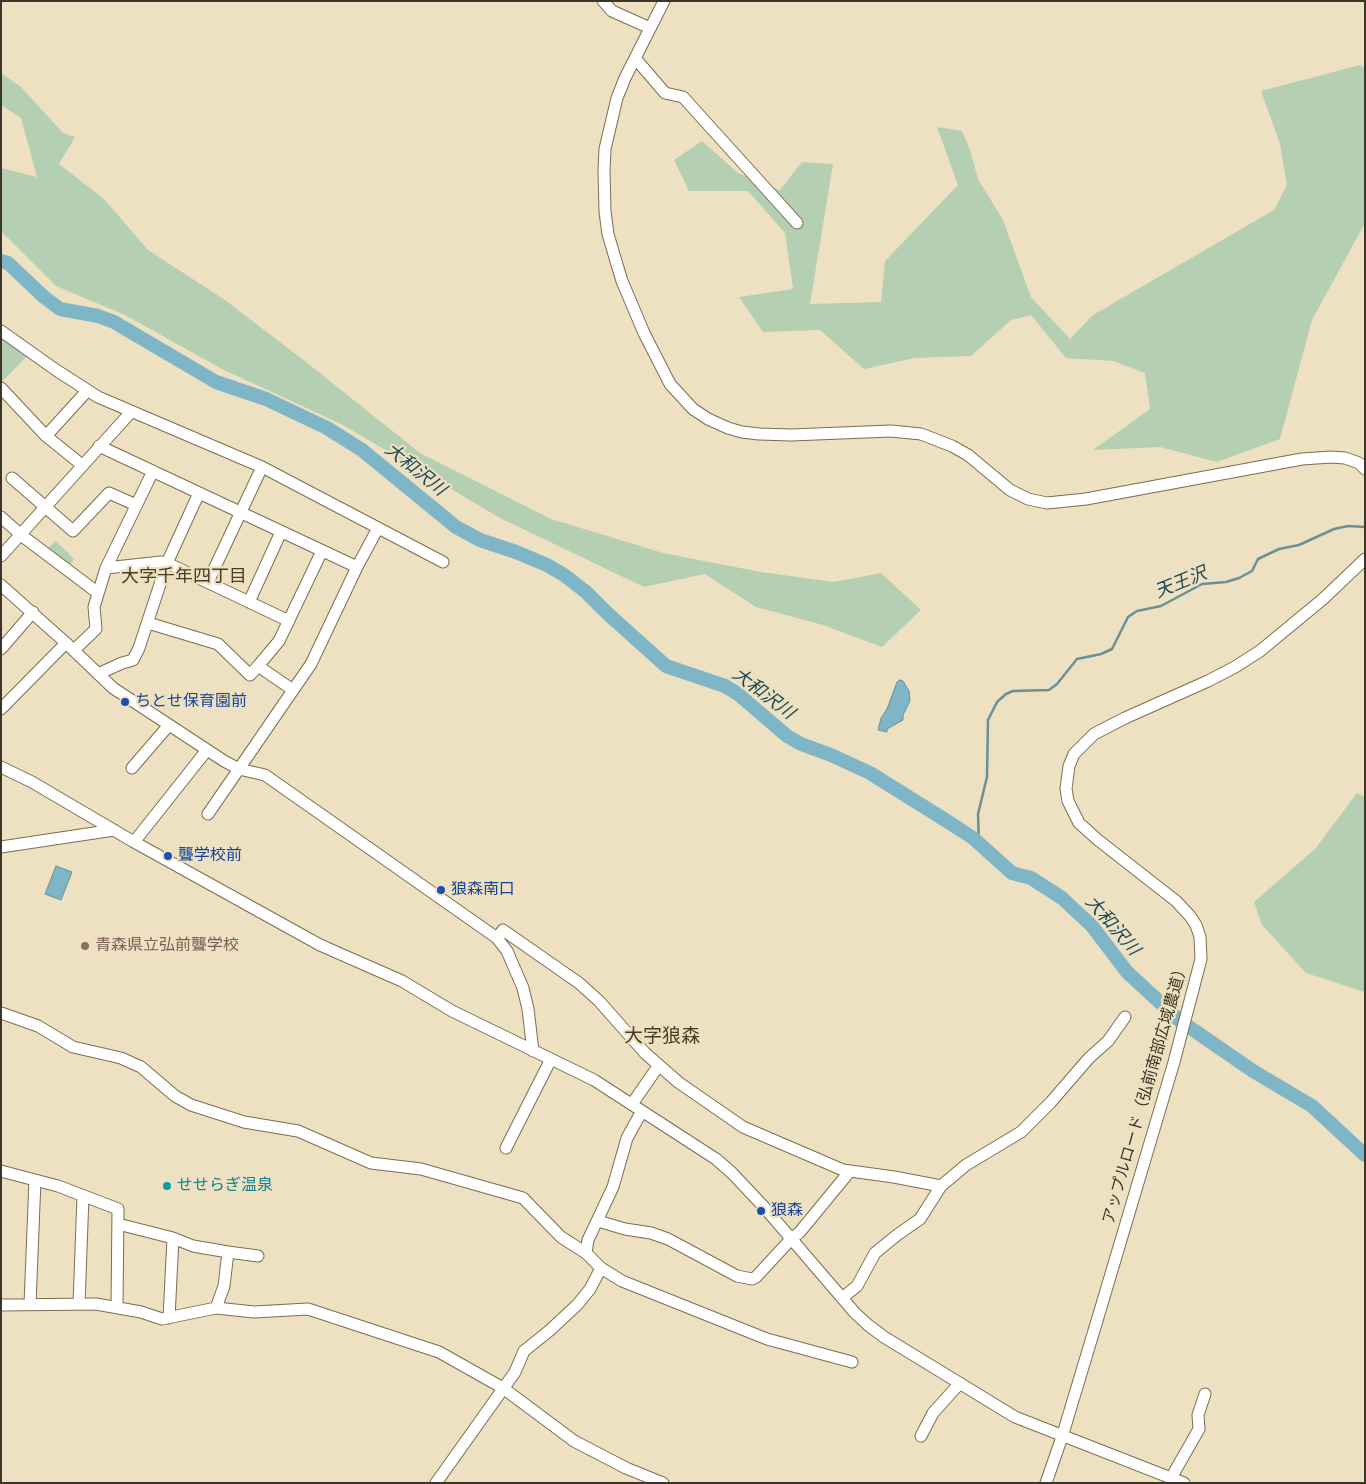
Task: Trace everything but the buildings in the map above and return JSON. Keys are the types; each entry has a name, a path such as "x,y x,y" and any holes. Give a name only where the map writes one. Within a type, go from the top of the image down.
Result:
{"street":[{"path":"603,1 612,11 650,28"},
{"path":"664,1 617,98 605,149 604,189 608,234 622,281 658,363 670,384 693,409 708,419 742,432 758,434 791,435 890,431 921,434 952,446 968,455 1010,490 1028,499 1047,502 1078,500 1302,459 1345,458 1360,463 1365,469"},
{"path":"635,58 665,93 683,97 797,223"},
{"path":"1,331 87,390 131,412 262,467 443,562"},
{"path":"46,436 87,390"},
{"path":"2,391 46,436 82,465"},
{"path":"1,556 131,412"},
{"path":"99,446 357,567"},
{"path":"208,582 262,467"},
{"path":"1,708 70,646 96,629 94,607 106,568 153,471"},
{"path":"12,478 73,531 109,493 136,505"},
{"path":"98,674 122,663 134,660 140,648 167,563 199,493"},
{"path":"1,517 21,535 98,594"},
{"path":"208,814 311,664 357,567 378,528"},
{"path":"249,602 281,532"},
{"path":"148,623 218,644 250,675 279,642 322,551"},
{"name":"アップルロード（弘前南部広域農道）","path":"1046,1483 1062,1436 1202,959 1200,937 1196,925 1190,916 1176,901 1079,823 1068,801 1066,789 1069,766 1074,754 1094,734 1124,718 1208,681 1260,651 1323,599 1365,559"},
{"path":"106,568 167,563 289,621"},
{"path":"4,592 33,612 112,688 224,761 239,769 265,775 497,938 507,951 523,988 533,1051"},
{"path":"1,649 33,612"},
{"path":"258,666 293,690"},
{"path":"132,768 169,725"},
{"path":"134,842 208,750"},
{"path":"1,767 32,782 134,842 320,945 402,981 452,1011 594,1080 716,1159 732,1173 792,1238 855,1313 876,1331 1015,1417 1184,1483"},
{"path":"1,847 114,830"},
{"path":"497,938 503,930 579,983 599,1001 632,1040 678,1082 743,1127 843,1170 941,1186"},
{"path":"1,1013 38,1026 73,1047 121,1058 141,1067 175,1096 191,1105 250,1123 298,1131 371,1163 420,1170 523,1198 561,1237 586,1253 601,1268 622,1280 737,1328 768,1339 852,1362"},
{"path":"842,1298 857,1286 875,1253 920,1219 941,1186 966,1165 1021,1132 1051,1102 1089,1058 1108,1041 1125,1017"},
{"path":"506,1148 551,1060"},
{"path":"632,1104 659,1065"},
{"path":"586,1253 588,1240 613,1187 627,1138 642,1111"},
{"path":"1,1171 35,1180 118,1209 117,1307"},
{"path":"598,1221 625,1229 651,1233 668,1239 736,1276 752,1279 756,1278 792,1238 799,1233 850,1171"},
{"path":"30,1304 35,1180"},
{"path":"79,1304 83,1196"},
{"path":"118,1224 173,1238 193,1246 258,1256"},
{"path":"169,1318 173,1238"},
{"path":"216,1308 224,1286 228,1252"},
{"path":"436,1483 515,1372 524,1351 577,1305 590,1289 601,1268"},
{"path":"1,1305 79,1304 117,1307 154,1317 169,1318 216,1308 254,1312 308,1309 433,1350 502,1388 574,1441 626,1468 663,1483"},
{"path":"921,1436 933,1413 960,1383"},
{"path":"1172,1478 1199,1429 1198,1415 1205,1394"}],"green space":[{"path":"1360,65 1365,68 1365,223 1312,320 1280,439 1217,462 1160,447 1093,450 1150,409 1145,373 1113,361 1066,358 1031,315 1011,320 971,356 915,358 864,369 820,330 763,332 739,297 793,289 785,233 748,191 689,191 674,160 702,141 738,173 780,190 802,162 833,164 810,304 881,302 885,261 958,185 937,127 962,131 970,150 978,179 1003,220 1031,297 1070,339 1093,315 1274,210 1287,185 1280,144 1261,91"},
{"path":"1,73 21,87 63,133 75,137 59,164 104,199 148,250 225,300 420,453 551,519 663,553 761,572 834,582 881,573 921,610 882,647 823,625 756,607 705,574 644,587 500,518 343,425 222,369 125,315 56,286 1,231 1,168 37,177 21,118 1,105"},
{"path":"1,337 28,355 1,383"},
{"path":"56,541 74,559 70,565 48,548"},
{"path":"1357,793 1365,797 1365,992 1306,973 1262,925 1254,902 1315,849"}],"water":[{"path":"903,681 909,691 910,701 903,715 903,720 887,729 887,732 878,730 881,718 887,709 897,682"},
{"path":"56,866 72,872 61,900 45,894"}],"waterway":[{"name":"大和沢川","path":"1,261 8,263 44,297 60,309 98,316 114,322 216,382 266,399 327,428 362,450 456,527 480,540 547,565 564,575 586,592 666,666 725,686 738,694 787,736 801,744 870,773 973,838 1012,873 1031,878 1062,898 1092,926 1127,972 1179,1020 1253,1071 1312,1106 1365,1155"},
{"name":"天王沢","path":"979,844 978,814 987,777 988,720 997,702 1006,694 1013,691 1049,690 1057,684 1077,659 1101,654 1112,649 1128,617 1137,611 1161,606 1202,584 1226,582 1239,578 1252,571 1258,559 1279,549 1299,545 1334,529 1348,526 1365,527"}],"place":[{"name":"ちとせ保育園前","path":"125,702"},
{"name":"聾学校前","path":"168,856"},
{"name":"狼森南口","path":"441,890"},
{"name":"青森県立弘前聾学校","path":"85,946"},
{"name":"せせらぎ温泉","path":"167,1186"},
{"name":"狼森","path":"761,1211"}],"district":[{"name":"大字千年四丁目","path":"184,577"},
{"name":"大字狼森","path":"662,1037"}]}
